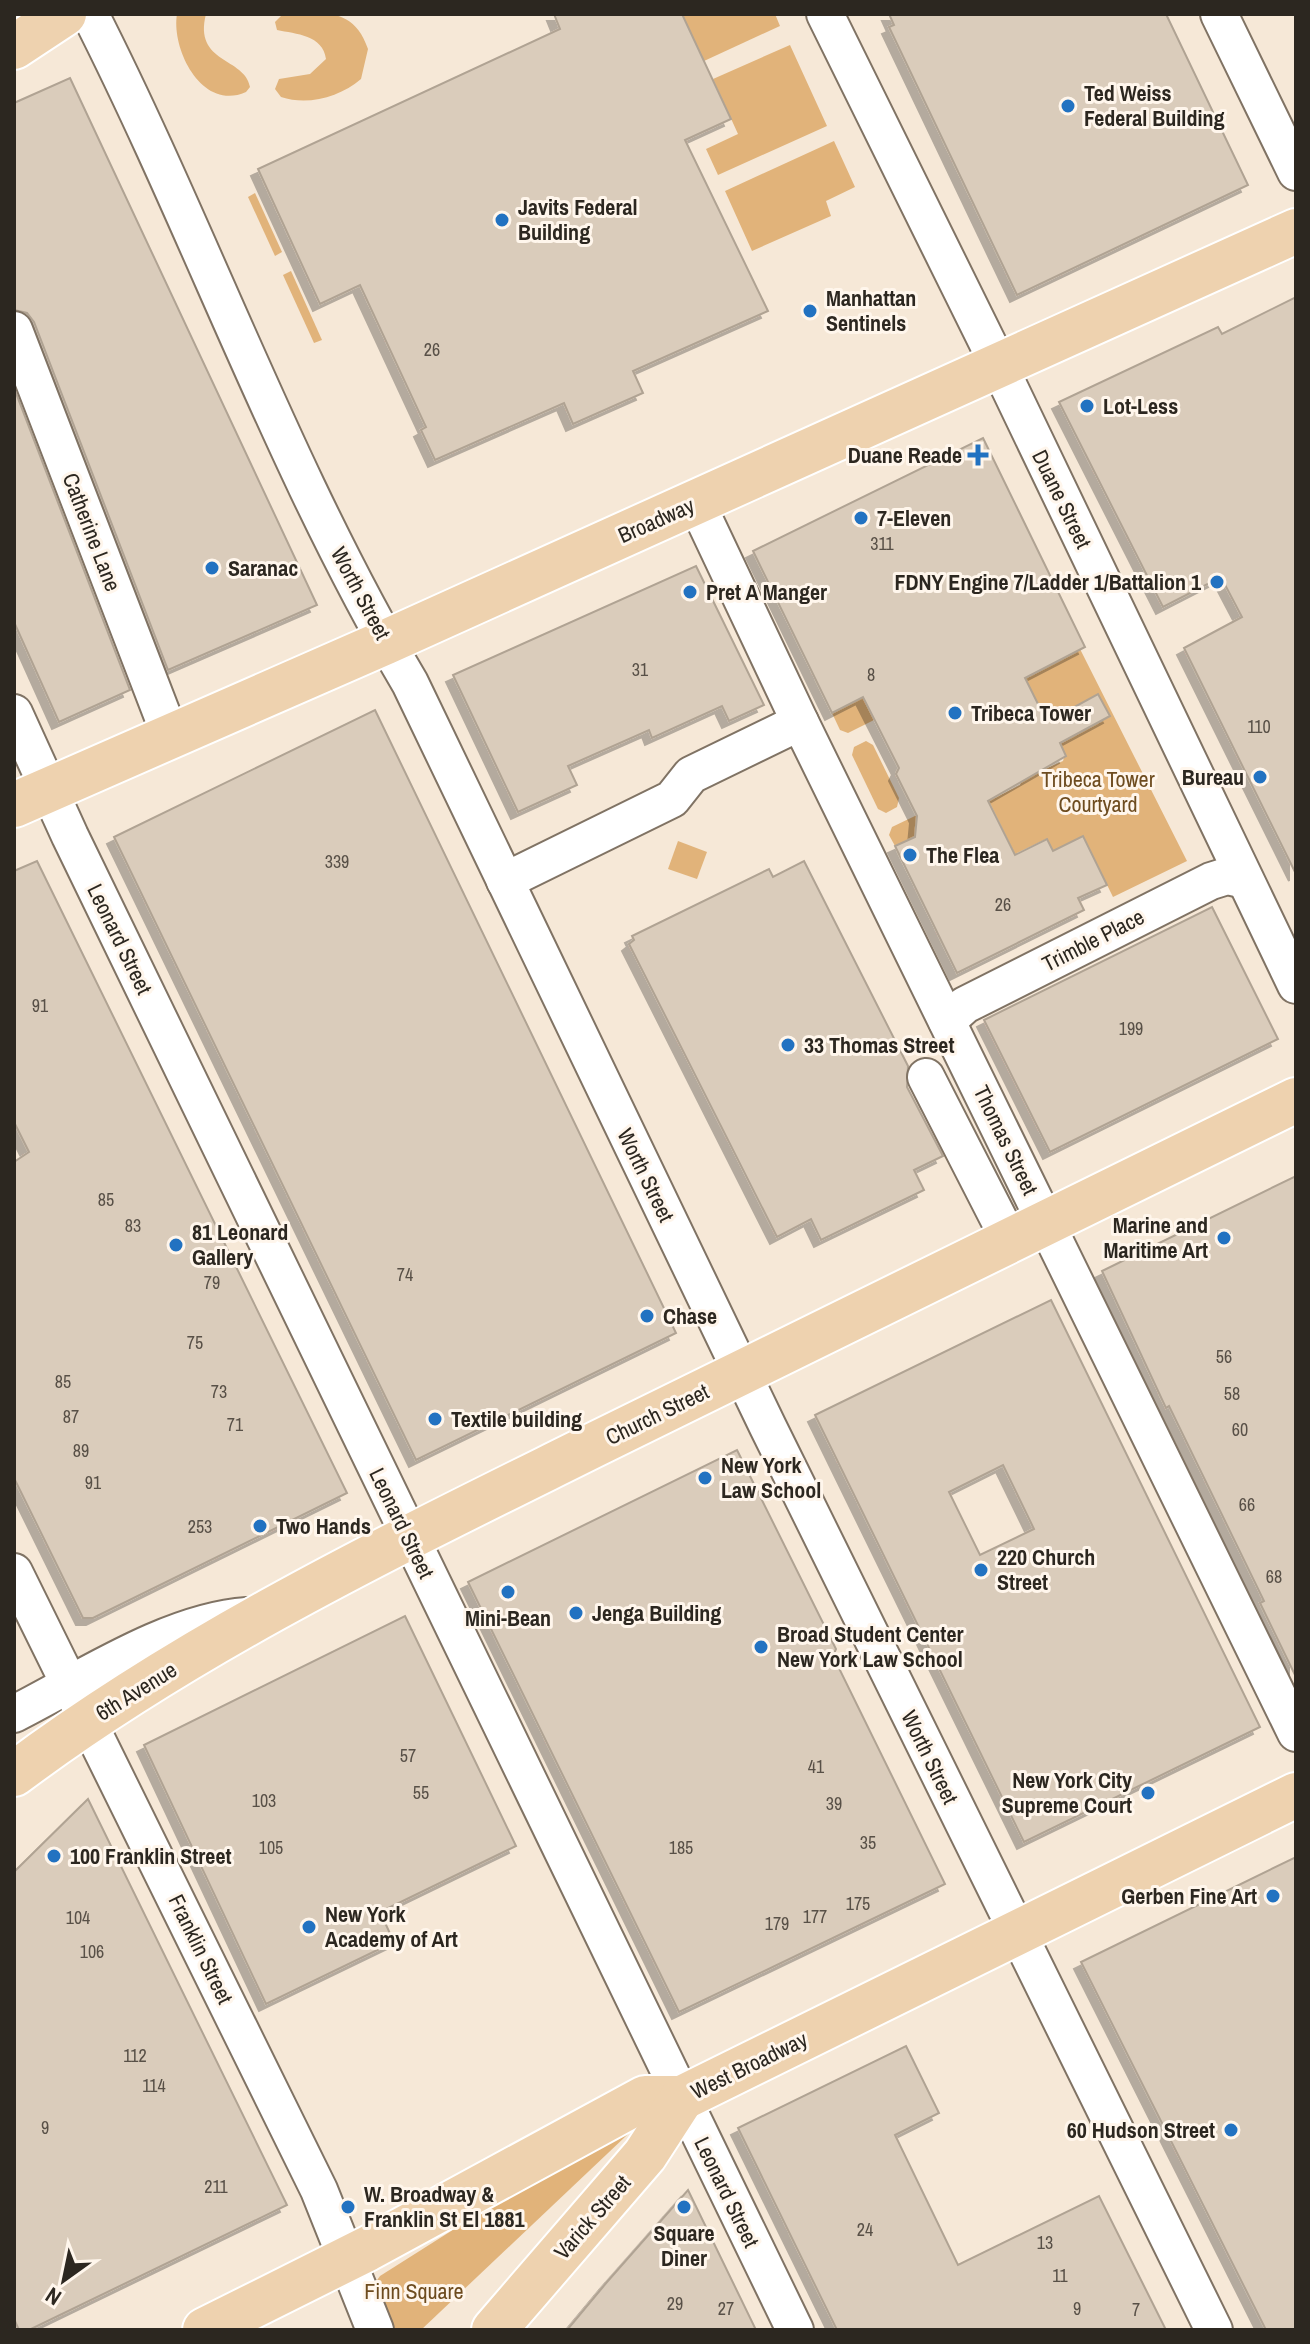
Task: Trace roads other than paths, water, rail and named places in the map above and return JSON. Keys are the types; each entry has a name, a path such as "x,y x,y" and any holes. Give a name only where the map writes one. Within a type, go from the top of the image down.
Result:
{"main road":[{"path":"14,47 64,14"},
{"name":"Broadway","path":"31,797 386,642 1296,231"},
{"name":"Church Street","path":"263,1616 409,1536 1296,1100"},
{"name":"6th Avenue","path":"14,1774 78,1704 263,1616"},
{"name":"West Broadway","path":"205,2330 348,2259 645,2098 682,2098 1296,1795"},
{"name":"Varick Street","path":"494,2330 645,2155 682,2098"}],"street":[{"name":"Worth Street","path":"90,14 164,167 237,342 365,607 410,683 741,1372 1214,2330"},
{"name":"Duane Street","path":"825,14 999,366 1296,985"},
{"path":"1219,14 1296,172"},
{"name":"Catherine Lane","path":"14,330 170,735"},
{"name":"Thomas Street","path":"696,502 947,1021 1028,1233 1296,1733"},
{"name":"Leonard Street","path":"14,713 31,797 409,1536 795,2330"},
{"path":"505,881 672,799 691,775 800,722"},
{"name":"Trimble Place","path":"947,1021 965,1005 1211,881 1227,876 1245,880"},
{"path":"926,1077 1028,1233"},
{"name":"Franklin Street","path":"14,1572 319,2190 375,2330"},
{"path":"14,1714 78,1704"}],"place":[{"name":"Ted Weiss Federal Building","path":"1068,106"},
{"name":"Javits Federal Building","path":"502,220"},
{"name":"Manhattan Sentinels","path":"810,311"},
{"name":"Lot-Less","path":"1087,406"},
{"name":"Duane Reade","path":"978,455"},
{"name":"7-Eleven","path":"861,518"},
{"name":"Saranac","path":"212,568"},
{"name":"FDNY Engine 7/Ladder 1/Battalion 1","path":"1217,582"},
{"name":"Pret A Manger","path":"690,592"},
{"name":"Tribeca Tower","path":"955,713"},
{"name":"Bureau","path":"1260,777"},
{"name":"The Flea","path":"910,855"},
{"name":"33 Thomas Street","path":"788,1045"},
{"name":"Marine and Maritime Art","path":"1224,1238"},
{"name":"81 Leonard Gallery","path":"176,1245"},
{"name":"Chase","path":"647,1316"},
{"name":"Textile building","path":"435,1419"},
{"name":"New York Law School","path":"705,1478"},
{"name":"Two Hands","path":"260,1526"},
{"name":"220 Church Street","path":"981,1570"},
{"name":"Mini-Bean","path":"508,1592"},
{"name":"Jenga Building","path":"576,1613"},
{"name":"Broad Student Center New York Law School","path":"761,1647"},
{"name":"New York City Supreme Court","path":"1148,1793"},
{"name":"100 Franklin Street","path":"54,1856"},
{"name":"Gerben Fine Art","path":"1273,1896"},
{"name":"New York Academy of Art","path":"309,1927"},
{"name":"60 Hudson Street","path":"1231,2130"},
{"name":"W. Broadway & Franklin St El 1881","path":"348,2207"},
{"name":"Square Diner","path":"684,2207"}],"park label":[{"name":"Tribeca Tower Courtyard","path":"1098,792"},
{"name":"Finn Square","path":"414,2291"}]}
